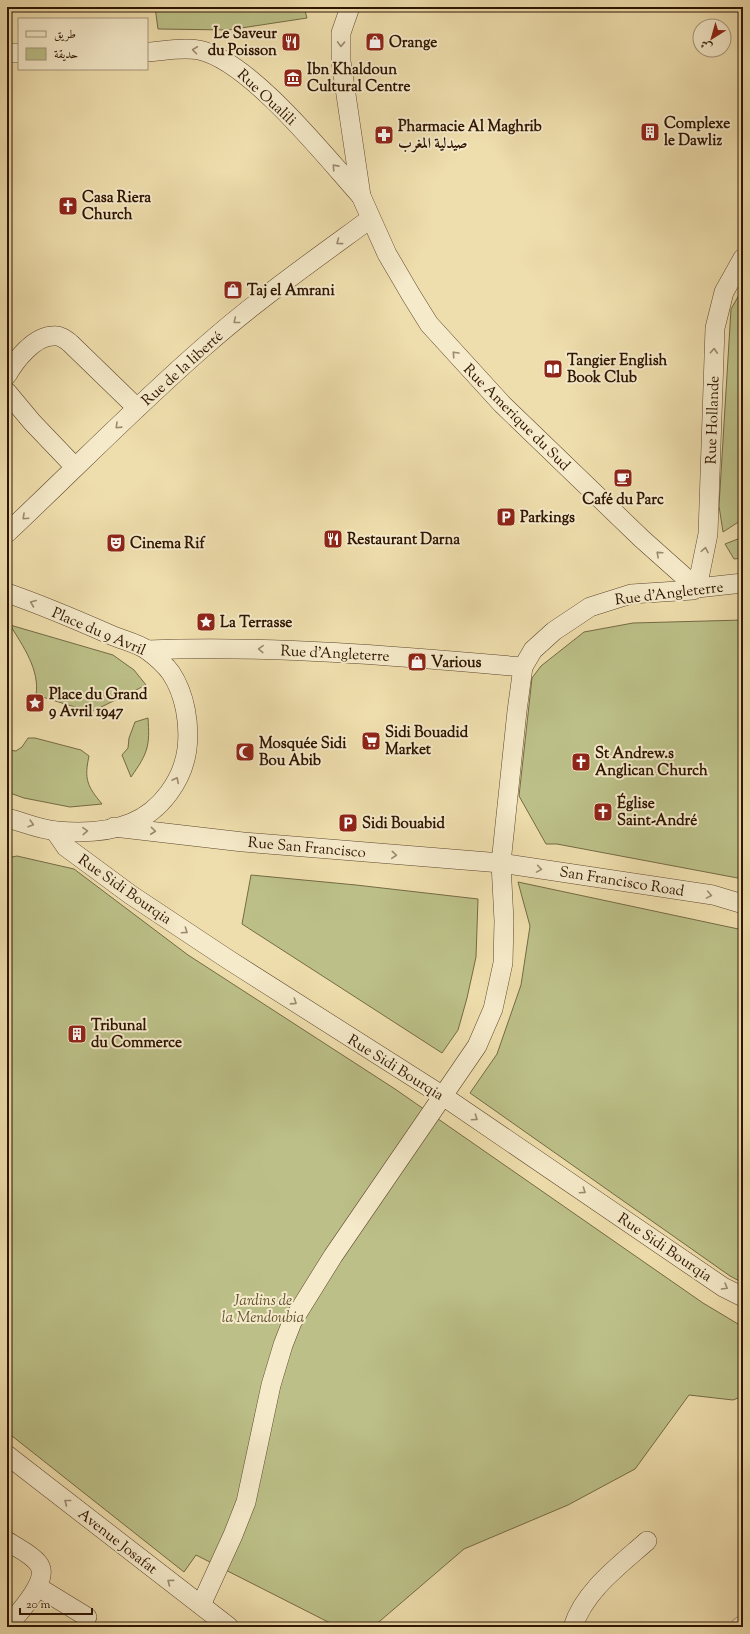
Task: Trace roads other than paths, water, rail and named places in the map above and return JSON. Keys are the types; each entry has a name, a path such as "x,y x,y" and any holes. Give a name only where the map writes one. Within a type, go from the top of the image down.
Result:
{"street":[{"path":"350,7 341,33 341,61 361,196"},
{"name":"Rue Oualili","path":"148,52 183,49 199,50 218,57 233,65 287,113 361,196"},
{"path":"7,53 18,53"},
{"name":"Rue Amerique du Sud","path":"361,196 387,254 410,296 429,324 453,352 519,420 642,539 697,588"},
{"name":"Rue de la liberté","path":"7,533 137,408 205,346 282,283 370,219"},
{"name":"Rue Hollande","path":"697,588 708,534 715,328 724,292 743,258"},
{"path":"7,375 12,366 32,345 51,335 58,336 70,343 137,408"},
{"path":"7,392 32,422 76,467"},
{"name":"Rue d'Angleterre","path":"201,1605 233,1535 246,1502 271,1385 283,1344 292,1322 333,1256 477,1046 493,1009 503,963 504,921 501,863 523,667 533,650 565,623 590,607 631,594 693,590 697,588 743,583"},
{"name":"Place du 9 Avril","path":"7,593 147,650 171,672 185,707 188,736 185,758 178,778 167,796 149,812 132,823 86,831 55,831 7,818"},
{"name":"Rue d'Angleterre","path":"147,650 197,648 262,649 389,655 523,667"},
{"name":"Rue San Francisco","path":"114,827 243,842 501,863"},
{"name":"Rue Sidi Bourqia","path":"55,831 66,847 131,895 229,960 443,1096 717,1282 743,1297"},
{"name":"San Francisco Road","path":"501,863 713,895 743,904"},
{"name":"Avenue Josafat","path":"7,1455 229,1627"},
{"path":"7,1541 28,1554 39,1564 41,1572 38,1587 7,1627"},
{"path":"573,1627 582,1608 591,1595 646,1541"},
{"path":"38,1587 87,1617"}],"place":[{"name":"Le Saveur du Poisson","path":"291,42"},
{"name":"Orange","path":"375,42"},
{"name":"Ibn Khaldoun Cultural Centre","path":"293,78"},
{"name":"Complexe le Dawliz","path":"650,132"},
{"name":"Pharmacie Al Maghrib صيدلية المغرب","path":"384,135"},
{"name":"Casa Riera Church","path":"68,206"},
{"name":"Taj el Amrani","path":"233,290"},
{"name":"Tangier English Book Club","path":"553,369"},
{"name":"Café du Parc","path":"623,478"},
{"name":"Parkings","path":"506,517"},
{"name":"Restaurant Darna","path":"333,539"},
{"name":"Cinema Rif","path":"116,543"},
{"name":"La Terrasse","path":"206,622"},
{"name":"Various","path":"417,662"},
{"name":"Place du Grand 9 Avril 1947","path":"35,703"},
{"name":"Sidi Bouadid Market","path":"371,741"},
{"name":"Mosquée Sidi Bou Abib","path":"245,752"},
{"name":"St Andrew.s Anglican Church","path":"581,762"},
{"name":"Église Saint-André","path":"603,812"},
{"name":"Sidi Bouabid","path":"348,823"},
{"name":"Tribunal du Commerce","path":"77,1034"}],"park label":[{"name":"Jardins de la Mendoubia","path":"263,1308"}]}
